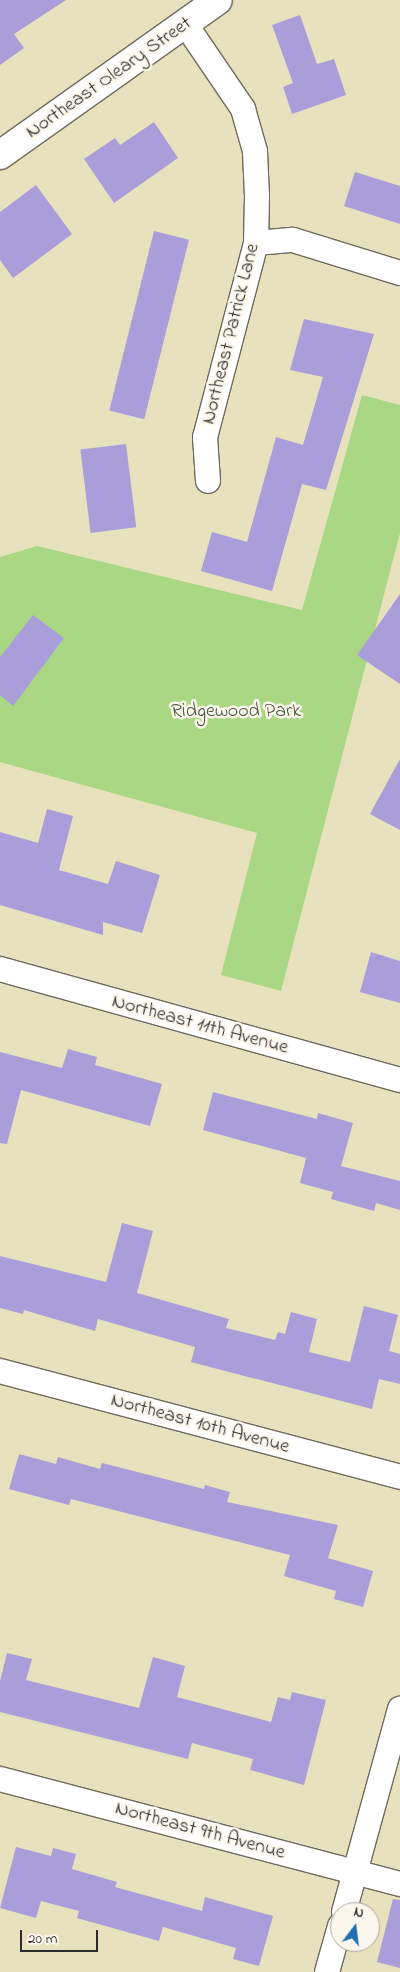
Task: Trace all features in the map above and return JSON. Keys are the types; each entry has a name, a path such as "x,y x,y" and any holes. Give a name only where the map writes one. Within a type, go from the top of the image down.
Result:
{"street":[{"name":"Northeast Oleary Street","path":"0,155 186,25 218,0"},
{"name":"Northeast Patrick Lane","path":"186,25 243,109 255,151 256,244 205,437 208,481"},
{"path":"256,244 293,240 400,273"},
{"name":"Northeast 11th Avenue","path":"0,969 400,1080"},
{"name":"Northeast 10th Avenue","path":"0,1371 400,1477"},
{"path":"347,1902 400,1709"},
{"name":"Northeast 9th Avenue","path":"0,1778 400,1884"},
{"path":"327,1972 333,1952"}],"green space":[{"name":"Ridgewood Park","path":"362,395 400,405 400,533 281,991 221,975 257,833 0,762 0,557 37,546 302,610"}],"building":[{"path":"0,0 66,0 14,34 24,48 0,65"},
{"path":"300,15 317,64 334,59 346,95 292,114 283,87 293,83 272,25"},
{"path":"154,122 178,158 114,203 84,159 115,138 120,145"},
{"path":"355,172 400,186 400,224 344,206"},
{"path":"36,185 72,234 13,278 0,260 0,212"},
{"path":"154,231 189,240 144,419 109,411"},
{"path":"304,319 374,334 326,490 302,484 272,591 201,571 212,532 247,542 276,437 303,445 323,377 290,370"},
{"path":"126,444 136,527 91,533 80,450"},
{"path":"400,594 400,684 357,655"},
{"path":"33,615 64,638 13,706 0,695 0,657"},
{"path":"400,759 400,830 370,814"},
{"path":"47,809 73,816 59,870 108,884 116,861 160,875 142,933 103,922 103,935 0,905 0,832 38,843"},
{"path":"371,952 400,961 400,1003 360,992"},
{"path":"68,1049 97,1057 95,1065 162,1084 150,1126 21,1090 7,1144 0,1143 0,1052 62,1068"},
{"path":"213,1092 317,1119 318,1113 353,1123 341,1166 400,1181 400,1210 376,1203 374,1211 331,1199 333,1192 300,1183 306,1158 203,1130"},
{"path":"122,1223 153,1231 137,1293 229,1319 226,1328 275,1340 278,1332 285,1334 291,1312 317,1319 309,1352 350,1362 364,1306 398,1315 389,1351 400,1354 400,1384 379,1379 372,1409 191,1362 195,1347 98,1319 95,1331 24,1310 23,1314 0,1308 0,1256 106,1282"},
{"path":"19,1454 56,1464 58,1457 100,1469 102,1463 204,1489 205,1485 230,1492 227,1502 338,1525 328,1558 373,1571 363,1607 334,1599 336,1591 284,1576 290,1555 71,1499 69,1505 9,1489"},
{"path":"7,1653 32,1659 26,1680 139,1708 153,1657 185,1666 177,1697 271,1722 278,1697 290,1700 292,1692 326,1700 304,1785 250,1770 253,1759 192,1743 188,1759 0,1712 0,1681"},
{"path":"16,1847 51,1856 53,1848 76,1854 72,1869 117,1882 115,1887 202,1911 205,1897 273,1916 259,1966 233,1959 236,1948 163,1927 159,1941 77,1918 79,1911 41,1901 36,1918 0,1908"},
{"path":"393,1899 400,1900 400,1968 377,1962"}]}
